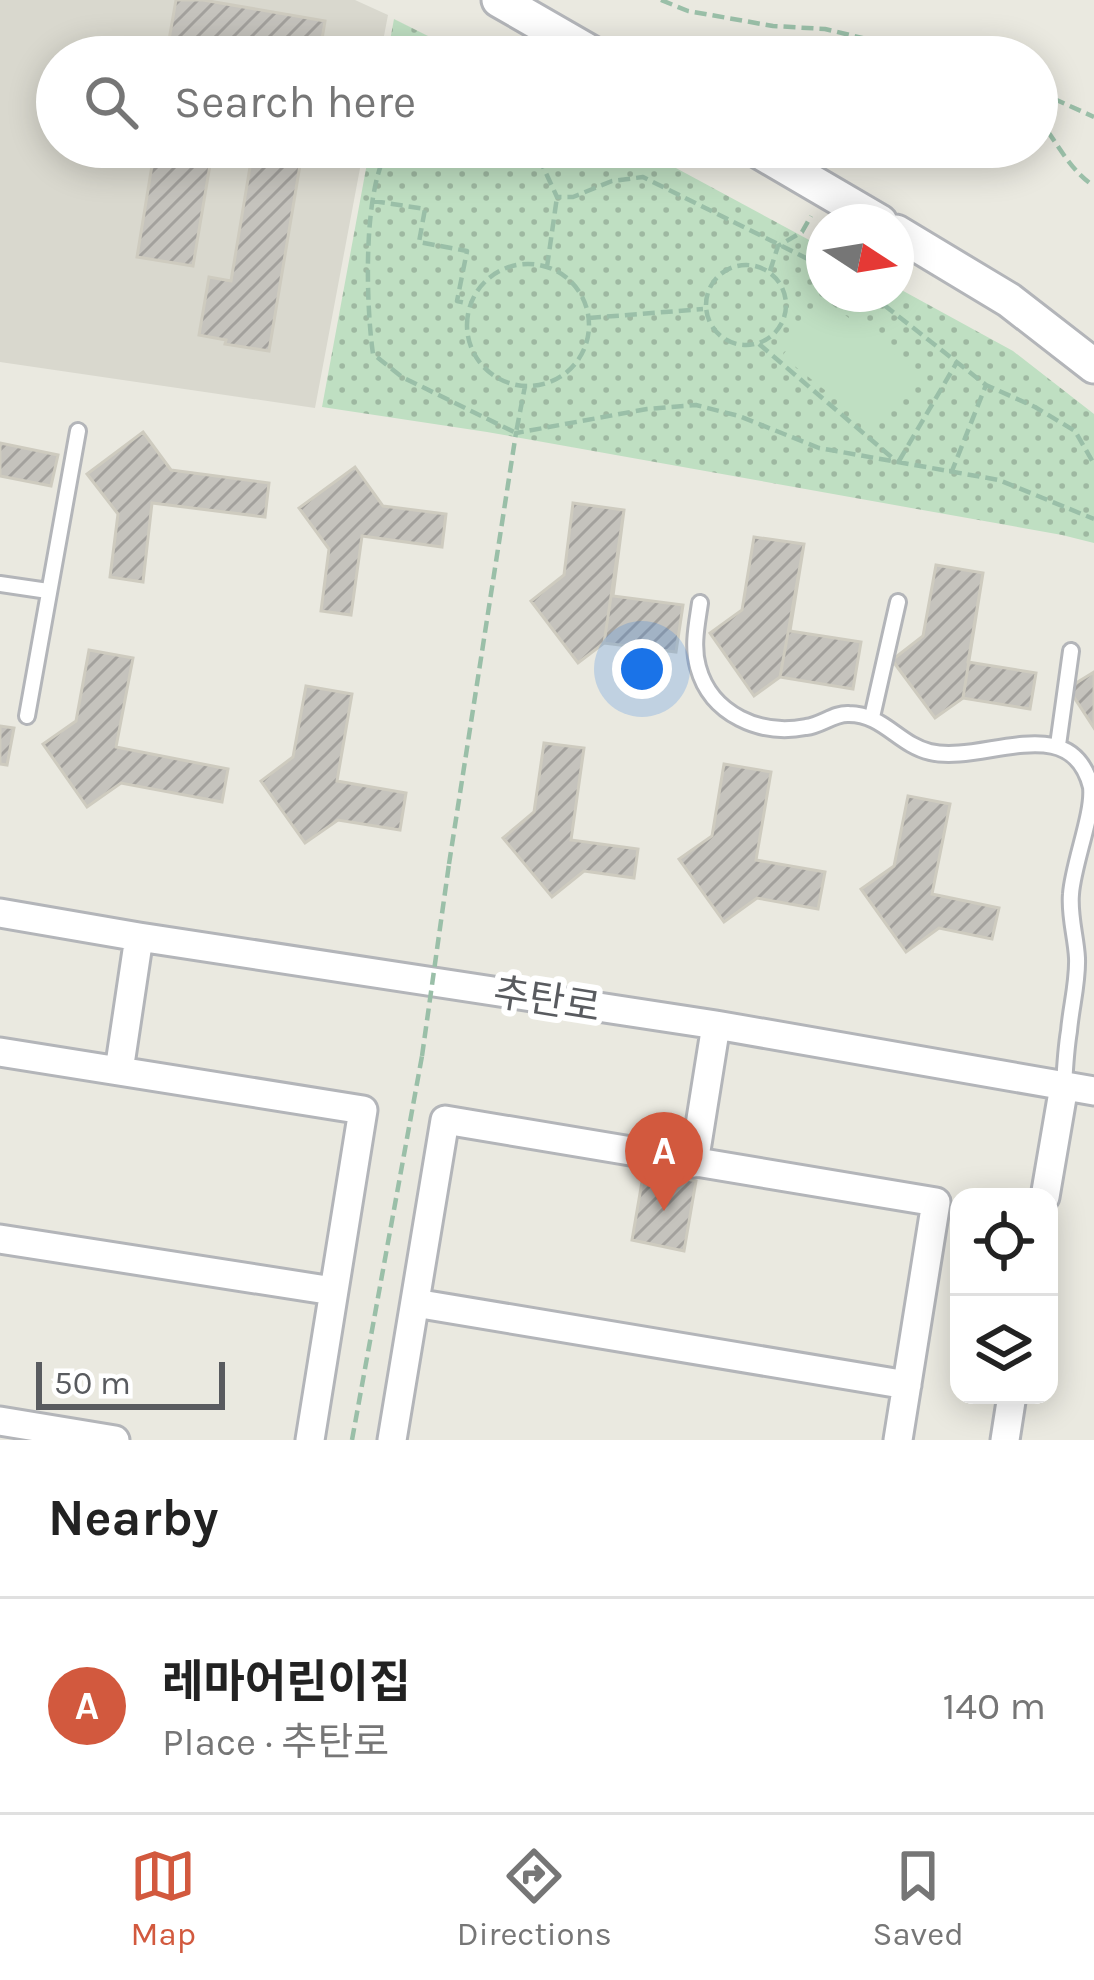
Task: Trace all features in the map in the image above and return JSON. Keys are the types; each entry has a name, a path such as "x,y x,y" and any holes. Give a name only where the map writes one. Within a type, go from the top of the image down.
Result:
{"street":[{"path":"499,0 562,36"},
{"path":"788,168 849,204"},
{"path":"914,243 1009,300 1094,366"},
{"name":"추탄로","path":"0,913 716,1025 1094,1091"},
{"path":"119,1071 140,937"},
{"path":"694,1163 716,1025"},
{"path":"0,1052 364,1110 310,1440"},
{"path":"1047,1188 1064,1086"},
{"path":"392,1440 445,1120 935,1202 898,1440"},
{"path":"0,1239 333,1292"},
{"path":"416,1303 907,1385"},
{"path":"1005,1440 1011,1404"},
{"path":"0,1421 115,1440"}],"lane":[{"path":"27,716 78,430"},
{"path":"0,584 48,591"},
{"path":"872,717 898,602"},
{"path":"700,603 694,641 698,668 708,689 746,724 780,730 809,727 838,714 872,717 931,753 1058,745 1076,759 1092,786 1070,897 1077,958 1064,1086"},
{"path":"1058,745 1071,652"}],"path":[{"path":"661,0 688,11 855,36"},
{"path":"1058,101 1094,117"},
{"path":"1058,147 1075,171 1094,186"},
{"path":"381,168 373,201 368,320 373,354 402,377 516,433 696,405 739,416 819,448 999,480 1094,519"},
{"path":"544,168 557,196 547,267"},
{"path":"557,196 573,197 612,181 643,177 806,259"},
{"path":"373,201 425,209 419,242 466,251 457,302 471,304"},
{"path":"770,272 778,246 802,232"},
{"path":"515,265 547,267 572,281 584,298 589,336 573,367 558,378 542,385 506,382 490,373 469,341 471,304 496,273 515,265"},
{"path":"746,265 770,272 780,283 787,307 779,330 759,344 735,345 724,340 706,309 712,283 721,273 746,265"},
{"path":"589,318 706,309"},
{"path":"893,312 986,385 1076,431 1094,464"},
{"path":"759,344 898,463"},
{"path":"898,463 957,362"},
{"path":"952,471 986,385"},
{"path":"352,1440 422,1056 524,386"}],"shaded area":[{"path":"0,0 355,0 388,15 384,36 36,36 36,168 360,168 315,408 0,362"}],"green space":[{"path":"394,19 428,36 391,36"},
{"path":"366,168 676,168 806,238 806,312 914,312 914,297 1013,351 1094,414 1094,543 1062,535 322,407"},
{"path":"817,312 841,312 919,373 875,430 782,356"}],"building":[{"path":"176,0 203,0 325,21 322,36 170,36"},
{"path":"152,168 209,168 193,266 137,257"},
{"path":"250,168 300,168 269,351 199,335 209,277 231,281"},
{"path":"143,432 171,470 269,483 265,517 152,503 143,582 110,577 118,514 87,474"},
{"path":"0,443 58,455 51,486 0,476"},
{"path":"355,467 383,506 446,514 442,547 362,536 351,615 321,611 329,549 299,508"},
{"path":"573,503 624,510 613,596 683,605 676,652 604,643 578,663 531,601 564,575"},
{"path":"573,503 624,510 604,643 578,663 531,601 564,575"},
{"path":"754,537 804,544 790,631 861,642 853,689 780,677 754,696 710,633 742,610"},
{"path":"754,537 804,544 780,677 754,696 710,633 742,610"},
{"path":"936,565 983,573 968,662 1036,673 1030,709 963,698 935,718 892,660 923,636"},
{"path":"936,565 983,573 963,698 935,718 892,660 923,636"},
{"path":"89,650 133,658 116,747 228,769 222,802 121,783 87,807 43,744 76,721"},
{"path":"1094,672 1094,728 1068,688"},
{"path":"306,686 352,694 337,781 406,793 400,830 338,820 305,843 261,781 293,757"},
{"path":"0,726 14,728 7,765 0,764"},
{"path":"544,743 584,748 571,840 638,849 634,878 584,871 552,897 503,838 534,812"},
{"path":"724,764 771,772 756,860 825,872 818,909 757,898 724,922 679,859 712,836"},
{"path":"908,796 950,804 932,894 999,908 992,939 939,928 906,952 861,889 894,866"},
{"path":"644,1170 696,1181 684,1251 632,1240"}],"place":[{"name":"레마어린이집","path":"664,1211"}]}
